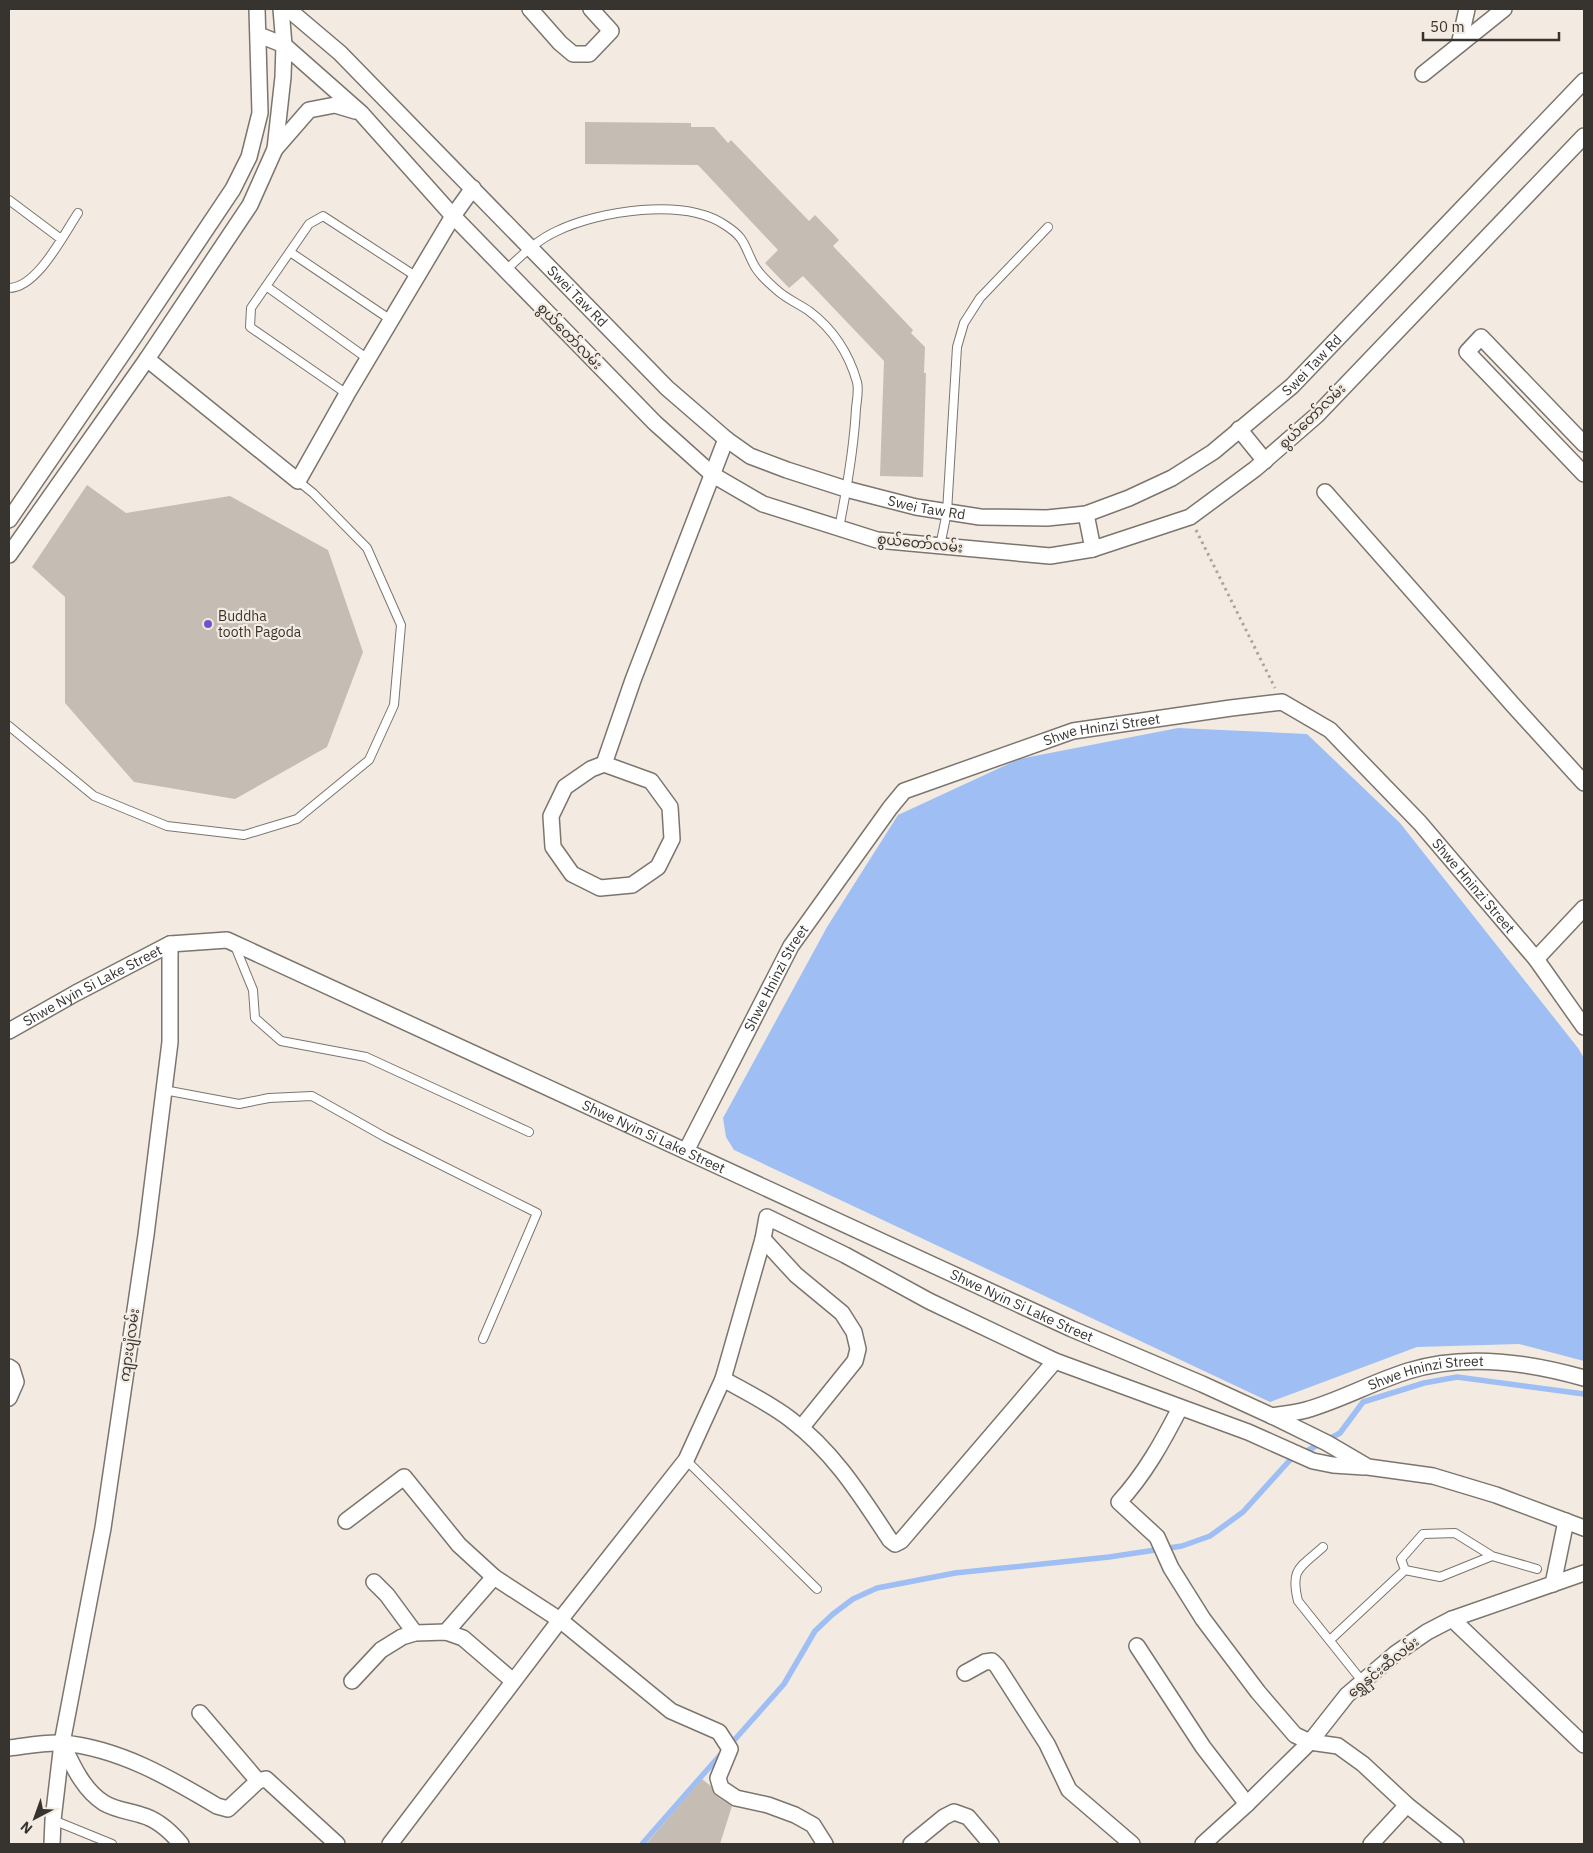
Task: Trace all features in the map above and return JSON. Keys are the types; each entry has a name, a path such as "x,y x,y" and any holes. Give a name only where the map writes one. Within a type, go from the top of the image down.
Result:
{"street":[{"path":"9,520 227,197 249,157 260,113 257,9"},
{"path":"275,149 283,77 284,45 281,9"},
{"name":"Swei Taw Rd","path":"288,9 340,53 667,388 726,439 750,456 846,489 916,507 980,517 1037,518 1086,514 1129,498 1172,478 1212,452 1292,386 1584,81"},
{"path":"530,9 560,43 573,54 589,54 611,31 591,9"},
{"path":"1459,45 1468,9"},
{"path":"1423,74 1504,9"},
{"name":"စွယ်တော်လမ်း","path":"259,35 284,45 361,114 453,216 655,423 713,475 763,504 877,540 1050,556 1093,549 1190,517 1265,460 1317,415 1584,136"},
{"path":"9,555 147,359 250,204 275,149 309,110 335,105 361,114"},
{"path":"147,359 298,481 347,394 453,216 472,188"},
{"path":"1584,444 1481,337 1467,352 1584,474"},
{"path":"1239,429 1265,460"},
{"path":"604,764 651,781 670,807 672,839 658,868 632,885 600,888 572,874 553,847 551,816 565,787 591,769 604,764 633,680 726,439"},
{"path":"1325,492 1506,698 1584,783"},
{"path":"1086,514 1093,549"},
{"name":"Shwe Hninzi Street","path":"686,1151 791,946 904,791 1073,731 1231,708 1282,702 1330,730 1420,823 1536,958 1584,1027"},
{"path":"1536,958 1584,908"},
{"name":"Shwe Nyin Si Lake Street","path":"9,1031 76,992 170,944 227,940 1072,1329 1272,1416 1327,1443 1368,1467"},
{"name":"ကျားပျံလမ်း","path":"52,1844 62,1743 103,1528 146,1234 170,1042 170,944"},
{"path":"390,1844 560,1620 686,1460 723,1380 763,1238 767,1217 929,1301 1055,1361 1313,1460 1333,1465 1368,1467 1433,1476 1496,1494 1584,1528"},
{"path":"763,1238 796,1275 842,1313 854,1332 858,1348 855,1361 801,1428"},
{"path":"723,1380 769,1404 801,1428 828,1453 846,1475 890,1540 896,1544 902,1541 1055,1361"},
{"name":"Shwe Hninzi Street","path":"1272,1416 1304,1411 1408,1371 1433,1364 1460,1361 1515,1364 1584,1378"},
{"path":"9,1367 12,1369 16,1382 9,1398"},
{"path":"1180,1408 1156,1452 1134,1486 1119,1502 1157,1537 1171,1568 1203,1619 1258,1692 1295,1735 1310,1742 1338,1746 1363,1764 1407,1805 1456,1844"},
{"path":"346,1521 404,1477 459,1545 494,1577 560,1620 671,1711 719,1732 727,1745 718,1778 721,1788 736,1798 768,1805 814,1824 825,1844"},
{"path":"1553,1584 1566,1521"},
{"name":"ရွှေနှင်းဆီလမ်း","path":"1203,1844 1310,1742 1346,1695 1395,1654 1427,1632 1452,1619 1584,1573"},
{"path":"446,1632 494,1577"},
{"path":"374,1582 387,1595 415,1632"},
{"path":"1452,1619 1584,1745"},
{"path":"352,1681 381,1650 402,1637 415,1632 446,1632 463,1638 513,1681"},
{"path":"1137,1646 1203,1746 1247,1804"},
{"path":"966,1673 985,1662 992,1661 997,1666 1047,1744 1069,1790 1132,1844"},
{"path":"200,1713 258,1781"},
{"path":"62,1743 77,1773 103,1802 118,1809 143,1815 153,1820 181,1844"},
{"path":"9,1748 62,1743 100,1751 134,1762 163,1775 217,1806 228,1808 258,1781 266,1779 337,1844"},
{"path":"1371,1844 1407,1805"},
{"path":"911,1844 944,1817 954,1812 968,1817 991,1844"}],"lane":[{"path":"9,200 61,239"},
{"path":"506,270 531,247 556,232 593,218 617,213 680,210 703,214 729,228 740,237 748,249 753,264 766,280 782,295 804,308 823,323 839,342 850,361 858,385 853,443 839,528"},
{"path":"9,288 22,284 38,272 78,213"},
{"path":"347,394 250,327 251,308 309,224 323,216 417,277"},
{"path":"940,546 947,512 957,347 964,323 980,298 1048,227"},
{"path":"290,252 391,320"},
{"path":"266,286 368,359"},
{"path":"9,726 94,796 167,826 244,834 297,819 369,760 394,706 400,625 367,548 313,493 298,481"},
{"path":"235,944 253,990 255,1018 281,1041 366,1057 528,1132"},
{"path":"164,1090 239,1104 268,1098 312,1096 385,1137 537,1213 483,1338"},
{"path":"686,1460 817,1589"},
{"path":"1405,1570 1401,1558 1423,1534 1455,1533 1492,1556 1536,1569"},
{"path":"1323,1547 1296,1572 1294,1585 1298,1601 1362,1681"},
{"path":"1405,1570 1440,1577 1492,1556"},
{"path":"1330,1640 1405,1570"},
{"path":"53,1820 112,1844"}],"path":[{"path":"1190,517 1282,702"}],"water":[{"path":"1178,728 1307,734 1400,823 1578,1048 1584,1058 1584,1361 1519,1344 1417,1347 1270,1402 734,1150 726,1137 723,1118 827,927 898,815 1019,759"}],"building":[{"path":"585,122 691,123 691,127 714,127 728,143 731,140 809,221 815,215 839,240 833,246 913,330 911,333 925,347 923,477 880,476 884,361 803,276 789,288 765,263 778,250 698,165 585,164"},
{"name":"Buddha tooth Pagoda","path":"87,485 126,513 230,496 328,550 363,652 327,747 235,799 134,782 65,703 65,597 32,567"},
{"path":"702,1779 711,1786 716,1796 732,1806 720,1844 646,1844"}],"waterway":[{"path":"729,1746 784,1684 815,1631 853,1599 877,1588 955,1573 1109,1557 1182,1546 1210,1536 1243,1512 1290,1460 1340,1433 1363,1402 1424,1383 1457,1377 1584,1394"},
{"path":"642,1844 722,1753"}],"place":[{"name":"Buddha tooth Pagoda","path":"208,624"}]}
